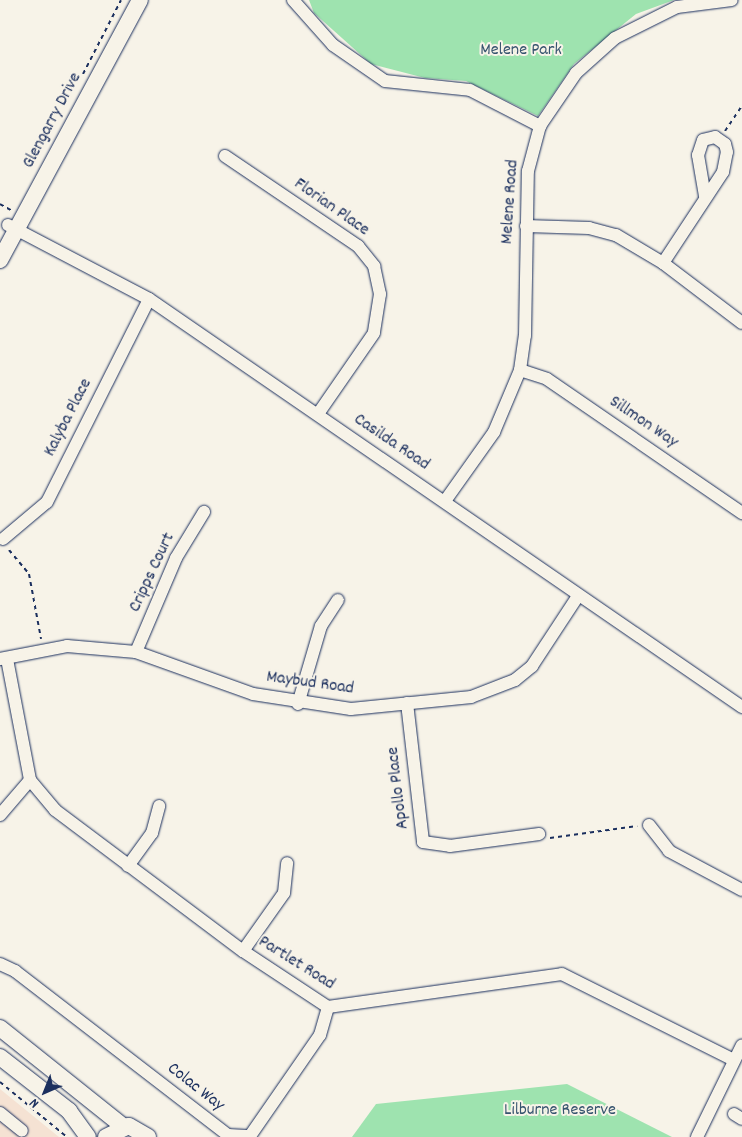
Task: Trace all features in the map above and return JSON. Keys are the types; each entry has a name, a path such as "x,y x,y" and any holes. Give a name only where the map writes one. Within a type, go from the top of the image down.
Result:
{"main road":[{"name":"Glengarry Drive","path":"0,260 12,221 129,0"},
{"name":"Glengarry Drive","path":"0,240 140,0"},
{"path":"0,1028 124,1127"},
{"path":"0,1057 69,1111 88,1137"},
{"path":"106,1137 124,1127 137,1128 148,1137"}],"street":[{"path":"293,0 333,45 385,81 470,90 540,126"},
{"name":"Melene Road","path":"445,501 494,432 520,370 525,336 528,170 540,126 576,73 615,38 677,7 732,0"},
{"path":"663,263 727,162 725,144 720,139 708,137 700,147 705,196"},
{"name":"Florian Place","path":"225,156 358,246 374,266 380,294 374,333 318,414"},
{"name":"Casilda Road","path":"12,221 149,299 445,501 578,596 742,708"},
{"path":"526,226 602,230 663,263 742,323"},
{"name":"Kalyba Place","path":"3,539 47,502 149,299"},
{"name":"Sillmon Way","path":"520,370 547,379 742,513"},
{"name":"Cripps Court","path":"136,652 176,558 204,512"},
{"name":"Maybud Road","path":"4,659 67,646 136,652 253,694 298,704 351,709 407,704 470,697 515,680 532,666 578,596"},
{"path":"298,704 321,626 338,600"},
{"name":"Partlet Road","path":"4,659 30,780 55,810 243,951 328,1006 562,974 734,1060"},
{"name":"Apollo Place","path":"407,704 423,842 450,846 538,834"},
{"path":"0,815 30,780"},
{"path":"128,866 152,833 159,806"},
{"path":"648,826 670,851 742,890"},
{"path":"243,951 284,893 287,863"},
{"name":"Colac Way","path":"0,964 15,971 228,1135 250,1136 320,1035 328,1006"},
{"path":"697,1137 742,1045"},
{"path":"0,1113 22,1130"}],"path":[{"path":"720,139 742,106"},
{"path":"0,204 12,221"},
{"path":"3,539 29,574 44,651"},
{"path":"538,834 554,839 648,826"},
{"path":"0,1082 67,1137"}],"shaded area":[{"path":"0,1089 59,1137 0,1137"}],"green space":[{"name":"Melene Park","path":"309,0 674,0 636,14 574,64 538,116 466,81 425,78 371,64 314,13"},
{"name":"Lilburne Reserve","path":"567,1084 672,1137 352,1137 376,1104"}]}
